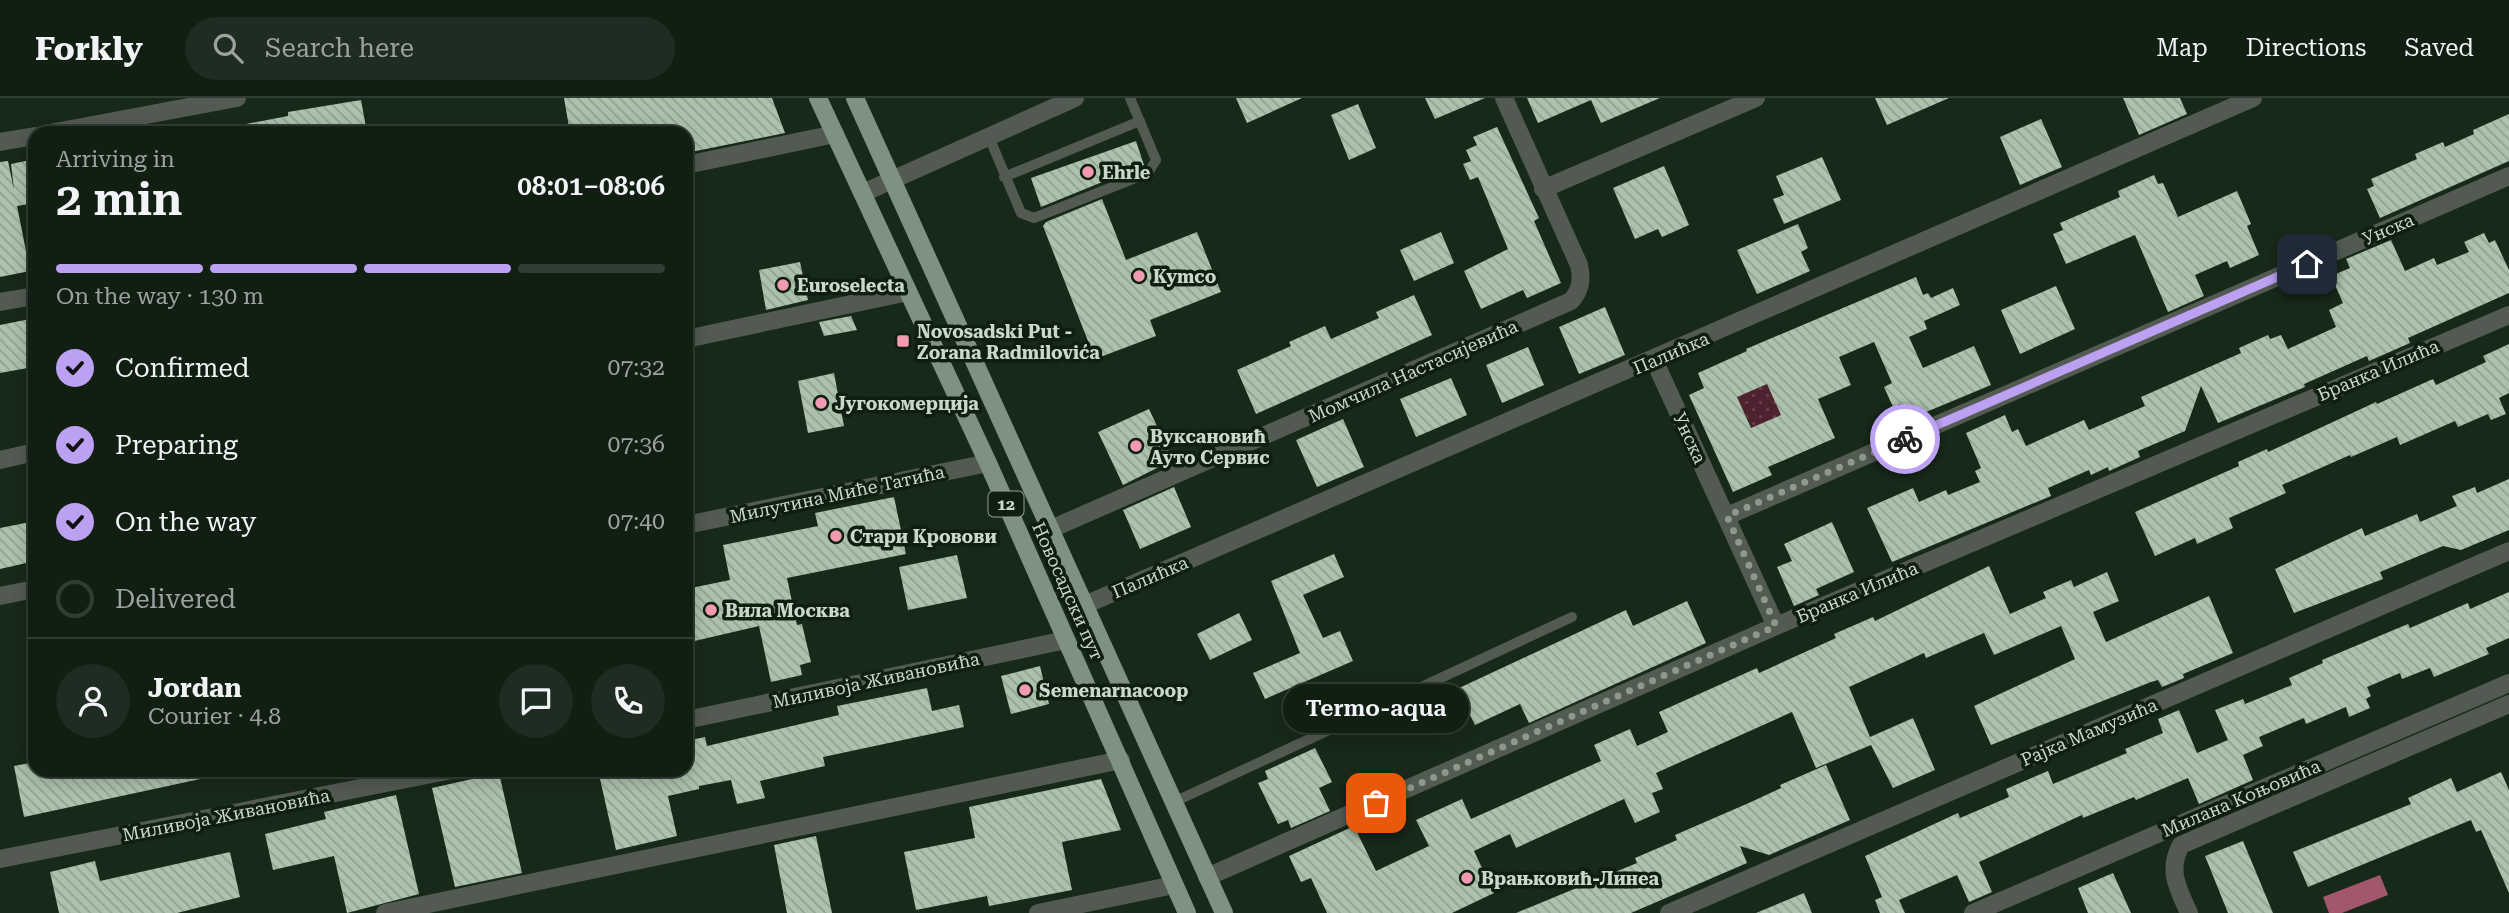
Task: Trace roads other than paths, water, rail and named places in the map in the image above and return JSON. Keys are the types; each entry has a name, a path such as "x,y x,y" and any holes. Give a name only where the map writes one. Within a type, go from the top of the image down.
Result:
{"main road":[{"name":"Новосадски пут","path":"818,98 988,463 1121,760 1186,913"},
{"name":"Новосадски пут","path":"855,98 1087,604 1224,913"}],"street":[{"path":"87,126 237,98"},
{"path":"863,193 1075,98"},
{"name":"Момчила Настасијевића","path":"1051,529 1571,301 1577,294 1580,283 1579,265 1504,98"},
{"path":"1544,188 1756,98"},
{"name":"Палићка","path":"1087,604 2253,98"},
{"path":"693,164 835,134"},
{"path":"0,142 28,137"},
{"name":"Унска","path":"1727,516 2509,176"},
{"path":"693,338 908,292"},
{"path":"0,302 28,297"},
{"name":"Бранка Илића","path":"1207,877 1776,626 2509,314"},
{"name":"Унска","path":"1654,360 1776,626"},
{"path":"0,460 28,454"},
{"name":"Милутина Миће Татића","path":"693,524 988,463"},
{"name":"Рајка Мамузића","path":"1669,913 2509,551"},
{"path":"0,596 28,590"},
{"name":"Миливоја Живановића","path":"693,719 1066,640"},
{"name":"Милана Коњовића","path":"1973,913 2509,683"},
{"path":"2189,913 2173,878 2174,858 2181,845 2509,704"},
{"path":"385,913 1121,760"},
{"name":"Миливоја Живановића","path":"0,859 402,777"},
{"path":"1038,913 1174,885"}],"lane":[{"path":"989,137 1021,213 1034,218 1148,173 1156,160 1130,98"},
{"path":"1004,177 1140,121"},
{"path":"1174,802 1572,617"}],"place":[{"name":"Ehrle","path":"1088,172"},
{"name":"Kymco","path":"1139,276"},
{"name":"Euroselecta","path":"783,285"},
{"name":"Novosadski Put - Zorana Radmilovića","path":"903,341"},
{"name":"Југокомерција","path":"821,403"},
{"name":"Вуксановић Ауто Сервис","path":"1136,446"},
{"name":"Стари Кровови","path":"836,536"},
{"name":"Вила Москва","path":"711,610"},
{"name":"Semenarnacoop","path":"1025,690"},
{"name":"Termo-aqua","path":"1376,803"},
{"name":"Врањковић-Линеа","path":"1467,878"}]}
